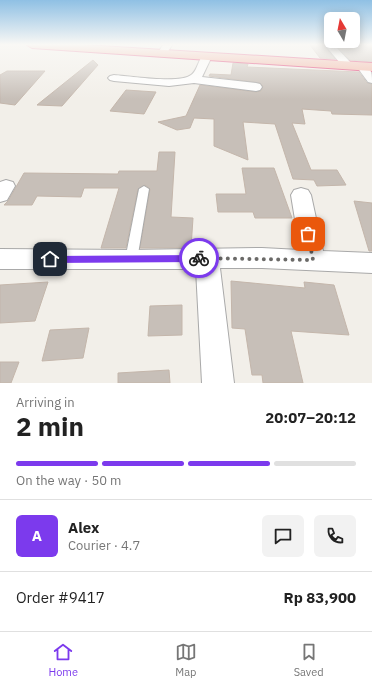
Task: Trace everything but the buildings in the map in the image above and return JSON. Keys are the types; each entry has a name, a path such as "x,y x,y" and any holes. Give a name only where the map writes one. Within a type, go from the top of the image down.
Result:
{"highway":[{"path":"327,63 347,64"},
{"path":"334,63 369,66"}],"street":[{"path":"194,79 203,63"},
{"path":"369,66 372,80"},
{"path":"114,78 179,82 194,79 256,87"},
{"path":"301,195 313,260"},
{"path":"207,258 218,383"},
{"path":"0,259 131,260 207,258 313,260 372,263"}],"lane":[{"path":"131,260 144,189"}],"way so far":[{"path":"199,258 313,260 308,234"}],"route":[{"path":"50,259 131,260 199,258"}]}
